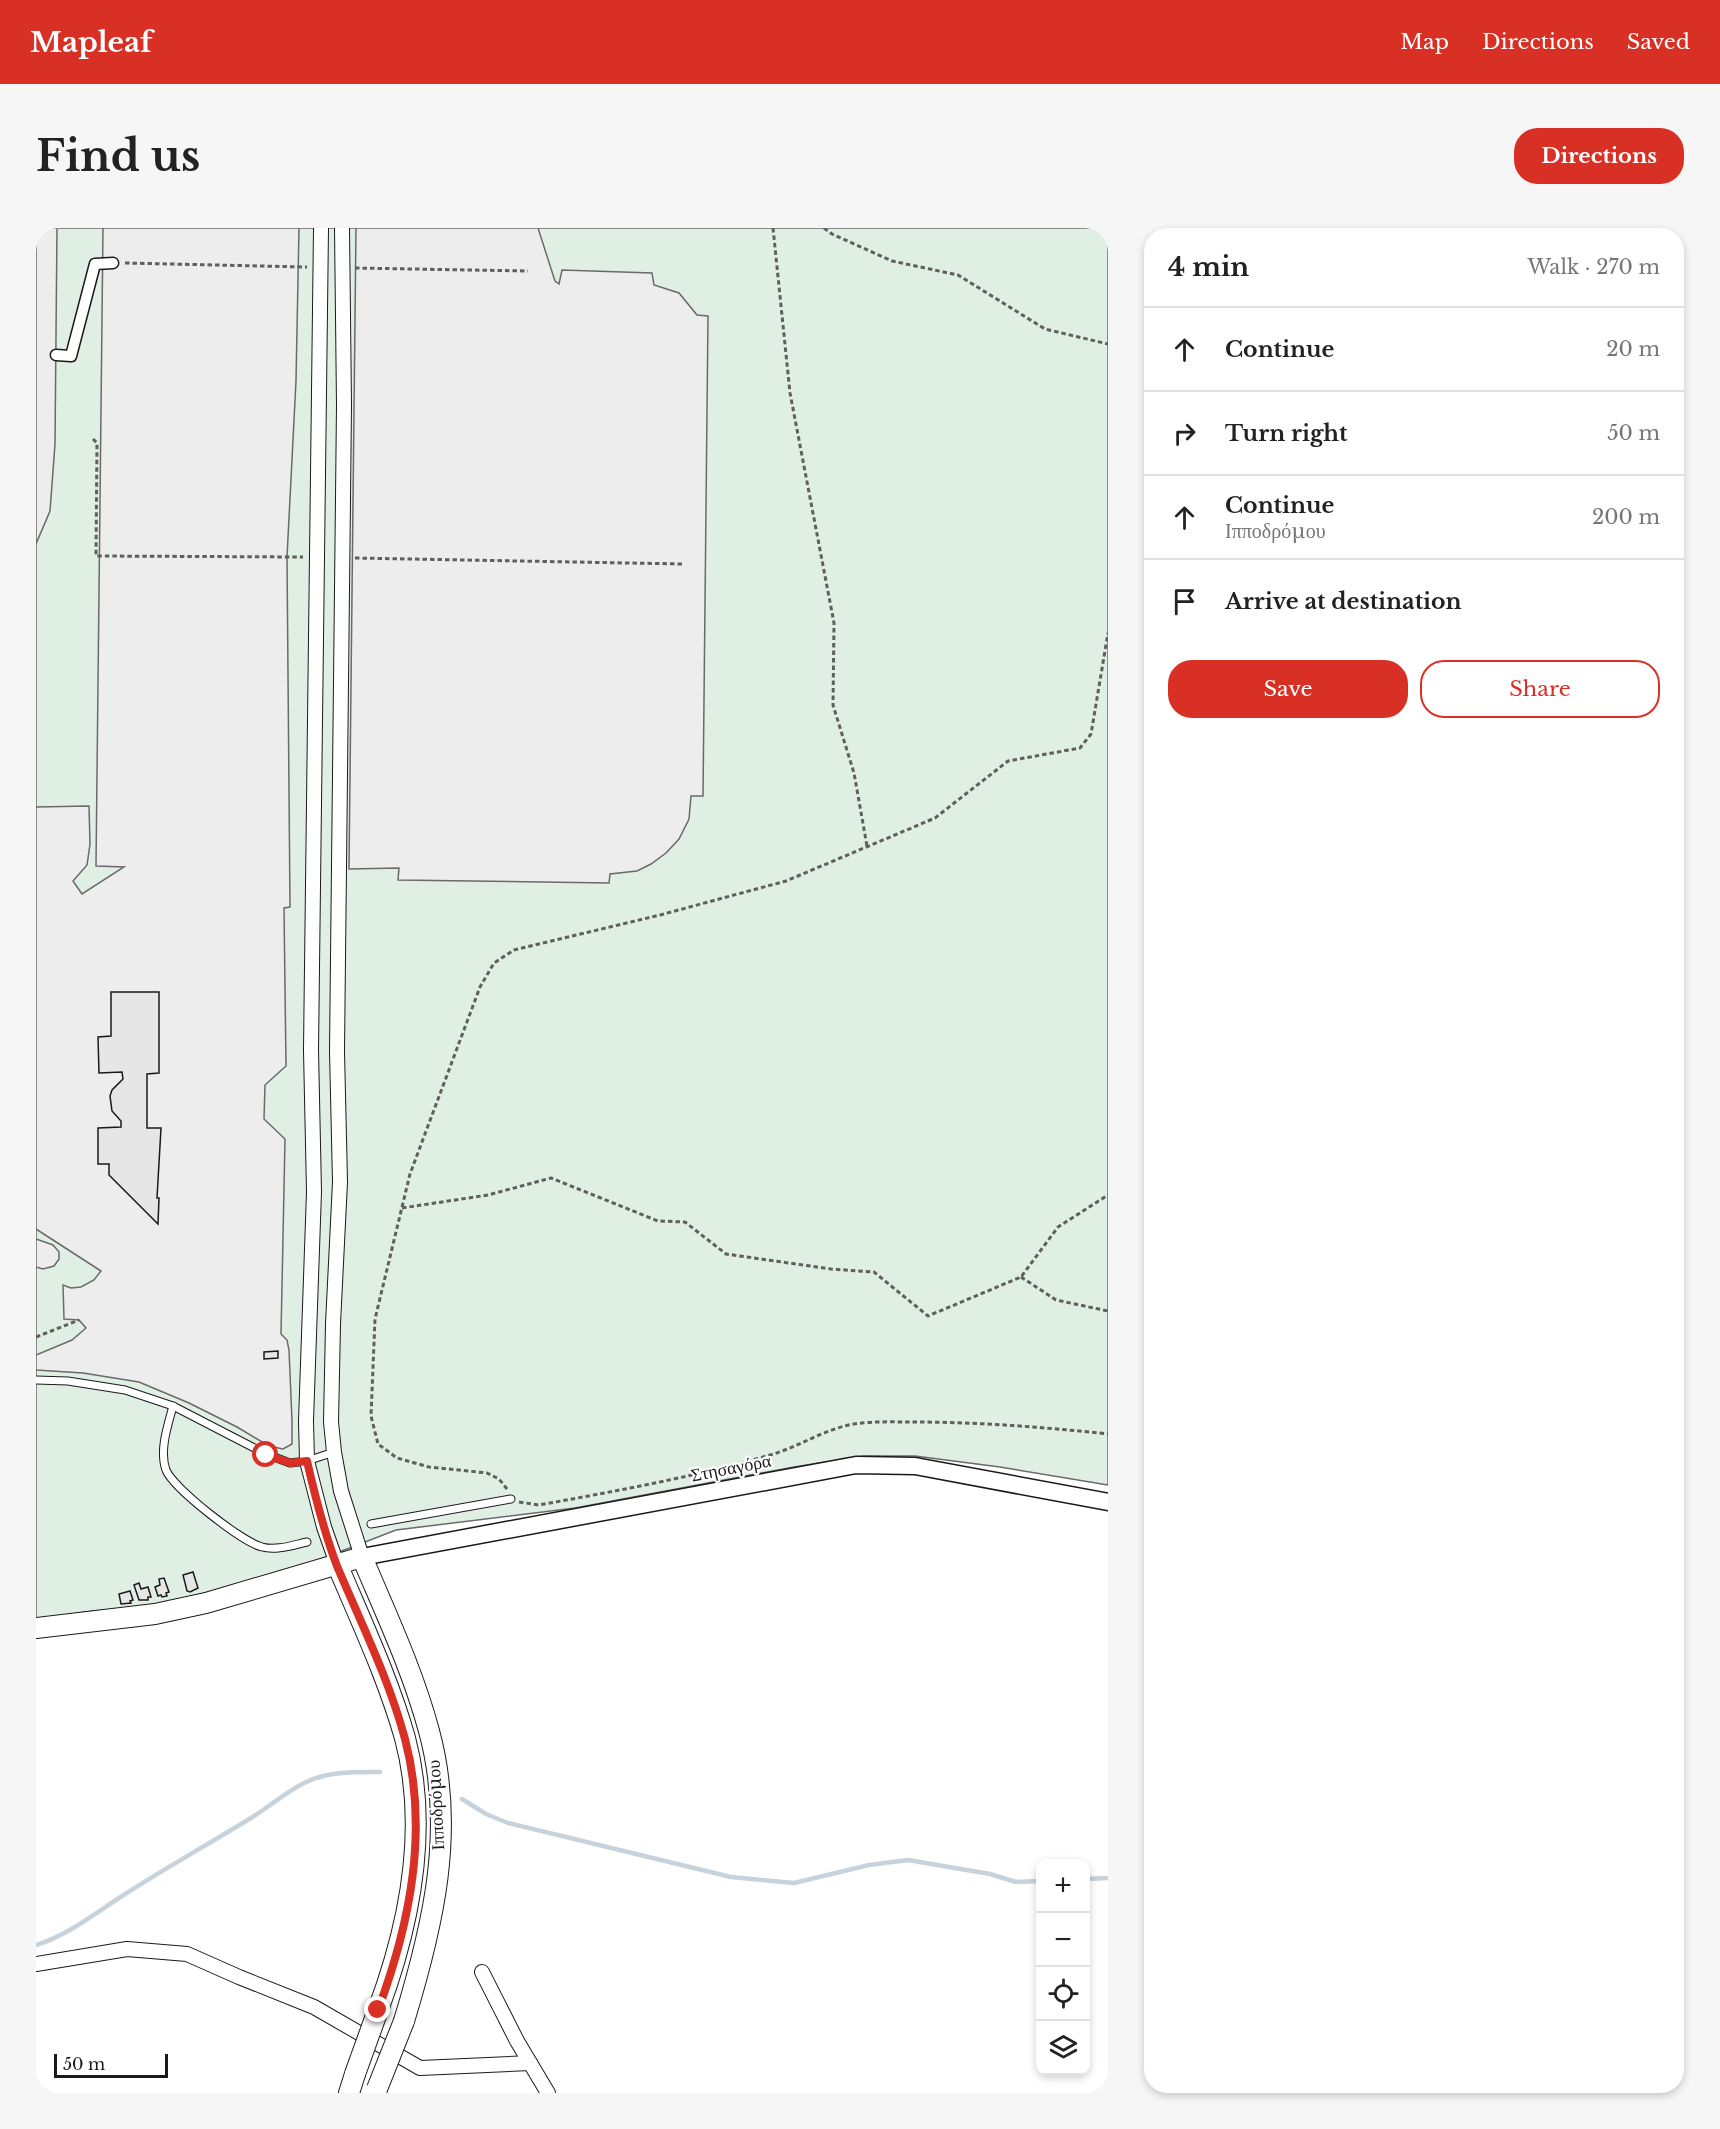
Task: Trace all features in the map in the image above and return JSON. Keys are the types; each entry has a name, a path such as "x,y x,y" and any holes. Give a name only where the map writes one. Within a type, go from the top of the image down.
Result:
{"main road":[{"path":"36,1628 155,1614 206,1602 362,1557"},
{"name":"Ιπποδρόμου","path":"362,1557 420,1700 430,1732 439,1795 440,1851 433,1914 424,1956 404,2021 377,2091"},
{"name":"Ιπποδρόμου","path":"337,1564 396,1707 409,1758 414,1795 415,1850 406,1921 397,1958 349,2093"}],"street":[{"path":"321,228 312,1050 314,1192 306,1390 307,1461 324,1527 337,1564"},
{"path":"342,228 344,405 340,558 337,1051 340,1182 331,1422 334,1452 344,1501 362,1557"},
{"path":"56,355 71,356 95,264 113,262"},
{"path":"312,1050 337,1051"},
{"name":"Στησαγόρα","path":"362,1557 856,1465 915,1466 1108,1502"},
{"path":"36,1964 127,1949 187,1954 314,2007 420,2068 530,2062"},
{"path":"482,1972 548,2093"}],"lane":[{"path":"36,1380 68,1381 125,1390 173,1406 266,1455 291,1463 307,1461 334,1452"},
{"path":"173,1406 163,1455 166,1471 178,1488 240,1537 261,1547 276,1548 307,1542"},
{"path":"371,1524 511,1499"}],"path":[{"path":"773,228 790,393 834,622 833,705 854,773 867,846"},
{"path":"824,228 832,234 892,261 958,275 1045,329 1108,344"},
{"path":"1108,633 1091,734 1080,748 1008,760 935,818 786,880 660,915 514,950 494,963 480,987 410,1174 375,1319 371,1416 378,1444 397,1458 429,1467 487,1473 499,1479 511,1499 525,1504 539,1505 681,1477 770,1455 808,1442 833,1428 857,1423 937,1422 1017,1425 1108,1434"},
{"path":"402,1208 488,1195 550,1178 658,1221 685,1222 726,1254 831,1269 874,1272 928,1316 1021,1277 1058,1227 1108,1195"},
{"path":"1021,1277 1056,1300 1108,1311"},
{"path":"36,1337 80,1320"}],"green space":[{"path":"36,228 1108,228 1108,1485 915,1456 864,1456 575,1508 396,1530 285,1573 161,1606 93,1611 36,1619"}],"shaded area":[{"path":"36,228 57,228 55,444 50,511 36,544"},
{"path":"103,228 299,228 296,381 287,557 290,907 284,908 286,1066 265,1085 264,1119 285,1139 281,1334 287,1340 289,1350 292,1444 283,1449 269,1446 189,1403 139,1382 83,1373 36,1370 36,1355 72,1340 86,1328 79,1320 64,1319 63,1285 71,1288 81,1287 94,1280 101,1271 36,1229 36,807 89,806 90,844 87,865 73,881 82,894 124,867 96,866"},
{"path":"356,228 538,228 555,281 559,284 562,270 652,273 654,285 679,293 697,315 708,316 703,796 691,796 689,819 679,839 666,853 637,871 610,874 609,883 398,880 399,868 349,869"},
{"path":"36,1239 53,1245 59,1252 59,1259 54,1266 43,1269 36,1267"}],"building":[{"path":"111,992 159,992 159,1073 147,1074 147,1128 161,1128 157,1198 159,1198 158,1224 109,1175 109,1164 98,1164 98,1128 121,1127 121,1121 112,1111 110,1096 112,1090 123,1079 122,1072 99,1073 98,1037 111,1036"},
{"path":"278,1351 278,1358 264,1359 264,1352"},
{"path":"193,1572 198,1588 190,1592 187,1591 183,1575"},
{"path":"164,1578 169,1592 166,1593 167,1596 162,1597 158,1596 155,1587 160,1585 159,1579"},
{"path":"139,1583 141,1589 148,1587 151,1597 148,1597 148,1600 139,1600 134,1585"},
{"path":"130,1591 133,1600 130,1601 131,1603 121,1604 119,1594"}],"waterway":[{"path":"36,1945 79,1924 304,1783 332,1774 380,1772"},
{"path":"462,1799 486,1814 508,1823 731,1877 794,1883 869,1865 908,1860 990,1874 1016,1882 1036,1881"},
{"path":"1090,1879 1108,1878"}],"route":[{"path":"266,1455 291,1463 307,1461 324,1527 337,1564 396,1707 411,1768 416,1823 409,1902 392,1974 378,2010"}]}
